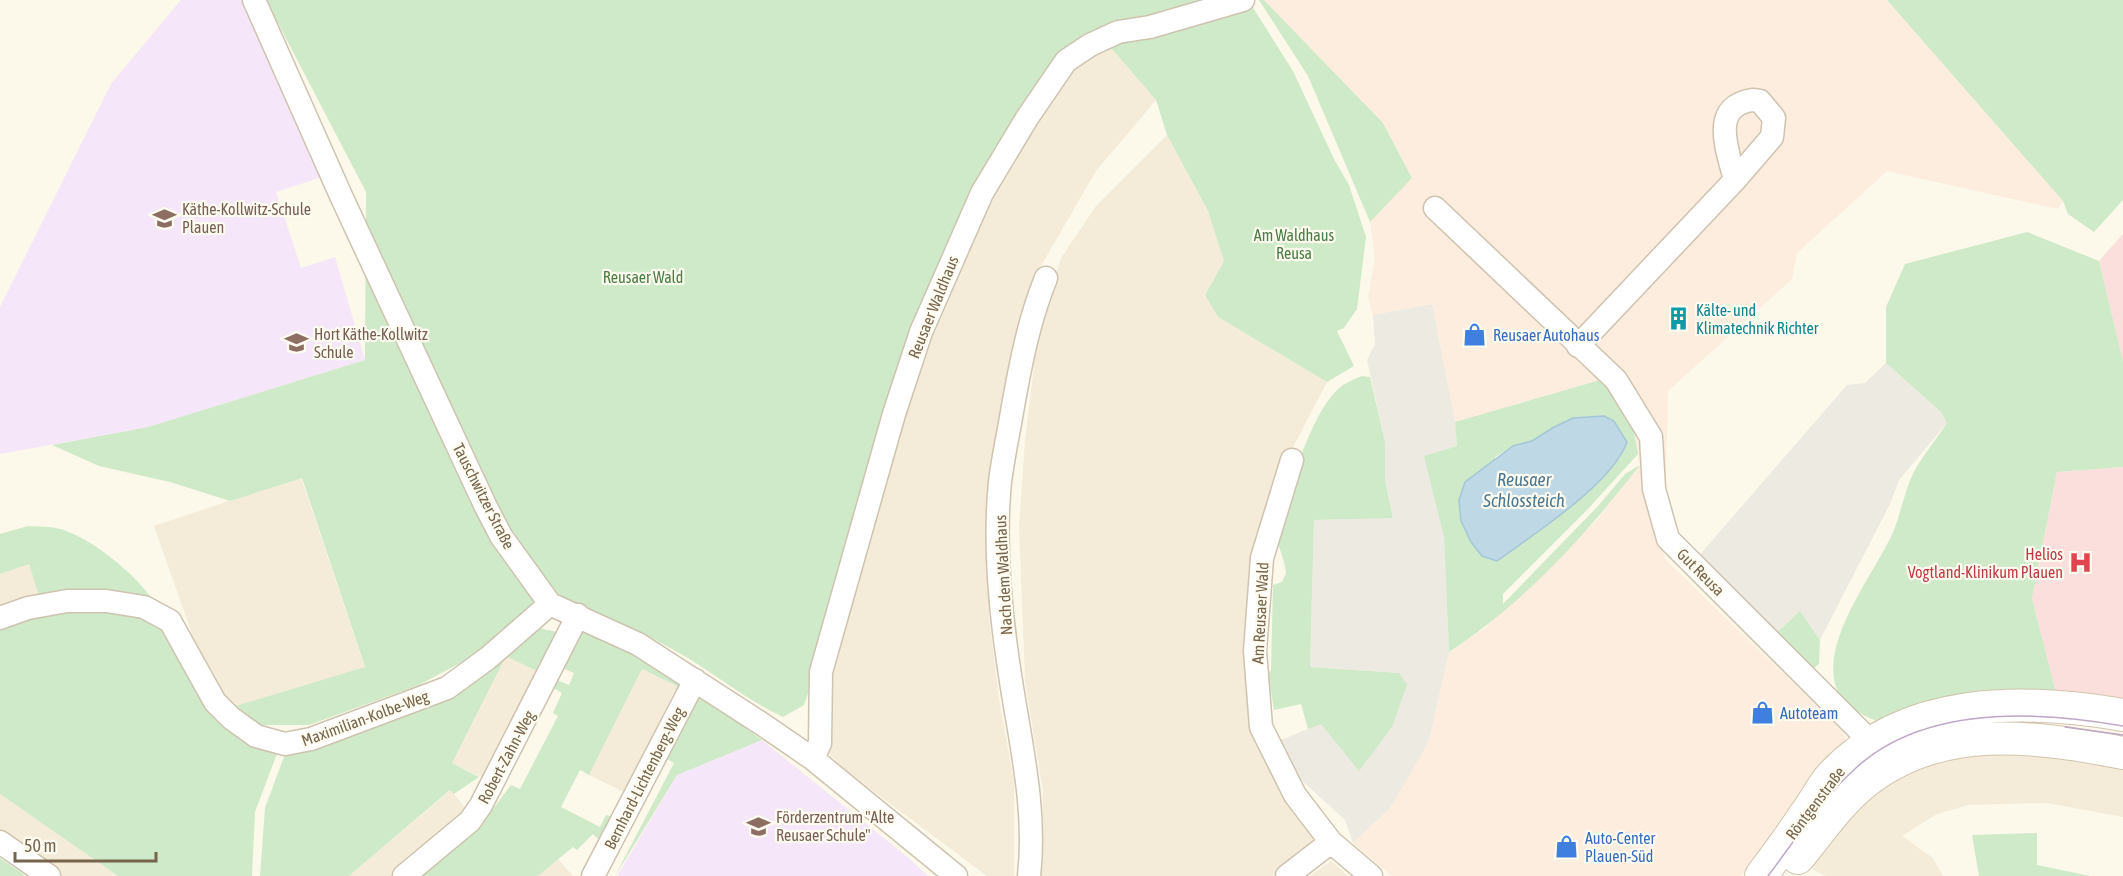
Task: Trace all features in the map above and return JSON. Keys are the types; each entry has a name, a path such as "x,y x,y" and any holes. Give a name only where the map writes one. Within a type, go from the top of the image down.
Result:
{"street":[{"name":"Tauschwitzer Straße","path":"254,0 342,198 485,505 501,536 550,604"},
{"name":"Reusaer Waldhaus","path":"813,759 820,742 821,672 894,414 921,332 982,193 1027,118 1066,62 1090,45 1118,32 1150,27 1243,0"},
{"path":"1578,346 1735,180"},
{"name":"Gut Reusa","path":"1435,208 1519,285 1578,346 1616,380 1651,437 1654,489 1668,539 1881,754"},
{"name":"Nach dem Waldhaus","path":"1029,876 1033,844 1032,816 1002,608 1000,482 1031,314 1046,278"},
{"name":"Am Reusaer Wald","path":"1292,460 1262,558 1255,651 1261,727 1295,795 1331,842 1371,876"},
{"name":"Maximilian-Kolbe-Weg","path":"0,618 28,608 67,602 106,601 144,608 170,621 215,702 231,718 256,736 285,744 310,739 447,688 488,658 550,604"},
{"path":"550,604 638,644 813,759 956,876"},
{"name":"Robert-Zahn-Weg","path":"404,876 470,821 481,805 578,615"},
{"name":"Bernhard-Lichtenberg-Weg","path":"593,876 695,680"},
{"name":"Röntgenstraße","path":"1784,876 1836,810 1862,784 1881,754 1922,720 1977,707 2023,703 2123,715"},
{"name":"Röntgenstraße","path":"1761,876 1830,777 1851,757 1946,742 2013,737 2123,753"},
{"path":"0,842 49,876"},
{"path":"1287,876 1331,842"}],"shaded area":[{"name":"Käthe-Kollwitz-Schule Plauen","path":"181,0 241,0 322,177 276,192 301,268 335,257 365,360 148,427 0,454 0,307 111,84"},
{"path":"1264,0 1887,0 2063,201 2058,209 1887,171 1797,253 1792,279 1668,391 1664,558 1841,730 1846,739 1845,748 1803,796 1741,876 1392,876 1353,843 1390,808 1430,736 1449,652 1485,628 1597,520 1640,465 1631,415 1600,380 1455,422 1432,304 1373,315 1368,297 1375,258 1370,222 1412,177 1383,123"},
{"path":"1106,42 1156,100 1096,171 1038,271 1016,334 1002,403 990,506 989,617 999,699 1014,782 1014,876 987,876 841,767 829,753 828,719 834,658 897,411 951,266 1067,65"},
{"path":"1167,135 1208,211 1224,261 1205,295 1218,317 1327,382 1292,449 1250,675 1320,842 1272,876 1041,876 1043,791 1025,681 1019,526 1025,441 1038,332 1061,258 1096,206"},
{"path":"2123,234 2123,361 2099,261"},
{"path":"1432,304 1455,421 1457,446 1425,456 1444,537 1449,652 1430,736 1423,752 1390,808 1353,843 1345,820 1287,767 1276,742 1320,724 1399,673 1310,667 1314,520 1393,517 1385,480 1385,442 1367,360 1375,344 1373,315"},
{"path":"1886,363 1941,412 1947,423 1899,480 1890,504 1820,640 1800,611 1775,634 1696,559 1847,385 1865,383"},
{"name":"Helios Vogtland-Klinikum Plauen","path":"2123,467 2123,703 2056,693 2032,598 2057,472"},
{"path":"301,477 365,668 232,707 197,648 154,526"},
{"path":"29,564 40,600 0,613 0,574"},
{"path":"506,655 543,674 489,781 452,763"},
{"path":"642,669 677,686 624,792 589,775"},
{"name":"Förderzentrum \"Alte Reusaer Schule\"","path":"762,740 928,876 617,876 677,775"},
{"path":"2027,752 2123,765 2123,817 2047,803 1968,805 1935,815 1902,836 1933,858 1943,876 1825,876 1811,868 1858,800 1907,768 1937,758"},
{"path":"451,790 472,816 402,876 349,876"},
{"path":"0,794 118,876 60,876 0,834"},
{"path":"558,859 573,876 538,876"},
{"path":"1331,861 1348,876 1310,876"}],"green space":[{"name":"Reusaer Wald","path":"266,0 1238,0 1093,39 978,192 804,705 783,717 746,697 673,649 622,624 553,596 477,654 419,685 309,725 260,725 232,707 365,667 302,478 230,501 170,482 99,466 52,445 148,427 365,360 366,192"},
{"path":"1259,0 1264,0 1383,123 1412,178 1370,222 1308,76"},
{"path":"1887,0 2123,0 2123,200 2094,232 2068,214 2063,201"},
{"name":"Am Waldhaus Reusa","path":"1250,3 1293,71 1334,159 1349,185 1366,237 1357,309 1344,328 1337,331 1354,366 1327,382 1218,317 1205,295 1224,261 1208,211 1167,135 1156,100 1106,42"},
{"path":"2027,232 2099,261 2123,361 2123,467 2057,472 2032,598 2056,693 1882,723 1866,717 1845,702 1840,695 1834,679 1837,643 1852,606 1891,537 1912,476 1947,423 1941,412 1886,363 1886,307 1905,264"},
{"path":"1362,376 1370,377 1385,442 1385,480 1393,518 1314,520 1310,667 1399,673 1407,685 1392,727 1359,771 1321,724 1308,729 1301,704 1274,710 1268,673 1271,670 1273,585 1282,582 1286,573 1275,538 1292,481 1308,438 1327,402 1338,389"},
{"path":"1600,380 1631,415 1638,454 1587,510 1503,594 1503,604 1599,505 1625,474 1640,465 1598,517 1552,567 1502,612 1449,652 1444,537 1424,456 1457,446 1455,422","holes":["1532,441 1621,457 1577,499 1497,561 1495,457 1513,446"]},
{"path":"28,526 56,528 72,533 100,549 140,584 156,606 40,600 29,564 0,574 0,534"},
{"path":"115,606 166,628 165,636 180,662 278,751 255,812 252,876 118,876 0,794 0,625 44,609"},
{"path":"1800,611 1820,640 1819,664 1814,668 1775,634"},
{"path":"539,628 557,632 543,674 506,656 452,763 479,777 454,794 450,790 349,876 260,876 265,808 285,754 317,744"},
{"path":"581,631 621,646 682,686 681,693 675,690 677,686 642,669 589,775 580,770 561,807 600,827 606,815 610,816 611,823 598,839 593,834 577,850 573,847 538,876 421,876 481,825 511,785 520,789 558,716 553,713 562,693 550,686 557,680 569,685 574,673 557,666"},
{"path":"702,696 762,740 677,775 615,876 674,763 661,756 695,698"},
{"path":"2037,833 2037,865 2090,876 1979,876 1972,835"},
{"path":"0,858 26,876 0,876"}],"water":[{"name":"Reusaer Schlossteich","path":"1604,416 1614,421 1627,442 1619,458 1606,475 1550,523 1497,561 1482,556 1471,542 1461,521 1459,500 1465,482 1513,446 1532,441 1573,418"}],"tram line":[{"path":"1768,876 1810,819 1844,779 1885,747 1916,732 1949,723 2020,716 2055,717 2123,726"},
{"path":"2065,727 2123,735"}],"place":[{"name":"Käthe-Kollwitz-Schule Plauen","path":"164,218"},
{"name":"Kälte- und Klimatechnik Richter","path":"1678,319"},
{"name":"Reusaer Autohaus","path":"1475,335"},
{"name":"Hort Käthe-Kollwitz Schule","path":"296,343"},
{"name":"Helios Vogtland-Klinikum Plauen","path":"2081,563"},
{"name":"Autoteam","path":"1762,713"},
{"name":"Förderzentrum \"Alte Reusaer Schule\"","path":"758,826"},
{"name":"Auto-Center Plauen-Süd","path":"1567,847"}]}
